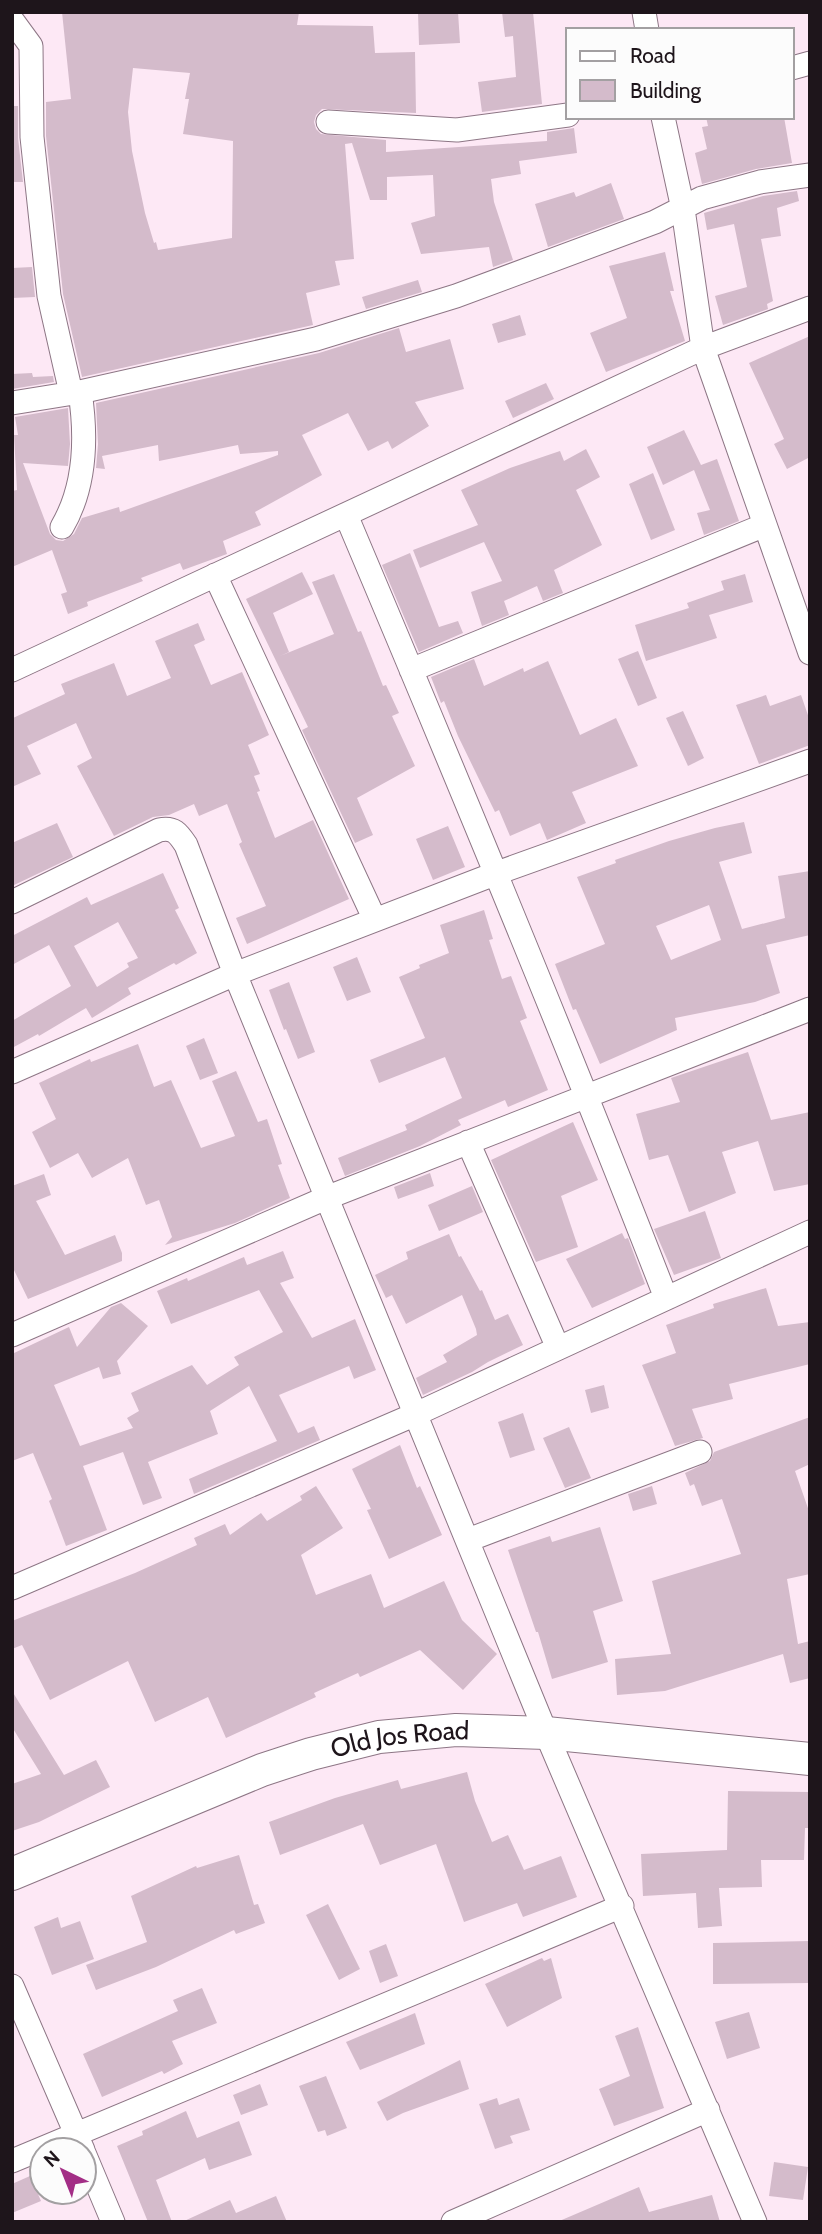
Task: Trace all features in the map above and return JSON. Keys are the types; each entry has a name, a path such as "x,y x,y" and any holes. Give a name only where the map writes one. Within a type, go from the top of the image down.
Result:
{"main road":[{"name":"Old Jos Road","path":"12,1874 262,1770 379,1737 456,1730 546,1733 810,1759"}],"street":[{"path":"12,20 30,46 32,137 49,296 86,429 74,508 62,527"},
{"path":"328,122 457,130 566,114"},
{"path":"663,119 683,209 703,348 810,653"},
{"path":"12,403 76,392 316,339 456,296 655,222 702,198 736,187 810,175"},
{"path":"12,670 703,348 810,308"},
{"path":"346,515 497,873 666,1298"},
{"path":"411,670 765,525"},
{"path":"215,575 374,920"},
{"path":"12,1072 234,974 497,873 810,761"},
{"path":"12,902 147,834 169,828 178,833 186,845 234,974 546,1733 755,2222"},
{"path":"12,1335 326,1198 810,1009"},
{"path":"468,1142 558,1348"},
{"path":"12,1588 416,1414 810,1232"},
{"path":"468,1539 700,1452"},
{"path":"98,2138 622,1906"},
{"path":"12,1986 77,2136"},
{"path":"453,2222 708,2110"},
{"path":"98,2186 113,2222"}],"building":[{"path":"62,12 299,12 297,25 373,26 375,53 415,52 416,113 322,109 314,122 321,134 386,140 386,152 547,141 547,132 574,128 577,153 519,161 521,174 491,179 494,202 513,260 493,267 489,247 421,254 411,223 435,216 433,175 387,177 387,200 370,200 352,143 345,144 354,259 335,261 340,285 306,293 313,325 82,377 63,294 46,136 46,102 71,99","holes":["133,68 190,73 183,134 233,141 232,238 158,250 145,213 132,151 128,112"]},
{"path":"418,12 458,12 460,43 419,45"},
{"path":"502,12 533,12 542,104 482,112 478,82 516,77 513,36 505,37"},
{"path":"12,106 18,106 18,138 23,182 12,182"},
{"path":"706,119 784,119 792,163 756,169 702,184 695,153 707,149 702,127 708,126"},
{"path":"611,183 624,219 548,247 535,204 574,192 576,197"},
{"path":"797,191 799,201 777,208 781,236 761,239 773,301 767,304 768,309 723,325 715,296 747,287 734,224 707,230 704,213 763,196"},
{"path":"665,252 674,291 670,291 685,341 606,372 590,333 627,318 609,266"},
{"path":"32,267 35,297 12,298 12,268"},
{"path":"418,280 422,292 366,309 362,297"},
{"path":"520,315 526,335 498,343 492,324"},
{"path":"399,328 406,352 450,339 464,389 415,402 429,426 392,449 388,441 368,451 348,413 302,435 322,475 255,512 261,525 223,541 227,554 183,570 180,563 141,578 143,581 87,602 88,606 68,614 61,594 67,592 52,550 12,567 12,491 17,490 14,435 18,435 15,417 68,408 68,466 23,463 50,534 56,540 63,541 74,534 82,518 119,507 120,512 278,455 278,451 240,454 238,445 159,461 158,445 102,456 105,469 96,468 96,403 319,353"},
{"path":"810,336 810,457 787,469 774,444 784,439 749,363"},
{"path":"32,373 33,377 53,376 54,382 12,389 12,374"},
{"path":"546,383 554,399 513,418 505,401"},
{"path":"684,430 701,465 717,459 739,521 704,535 697,513 710,510 694,470 663,485 647,447"},
{"path":"586,449 600,477 576,490 602,545 554,570 563,593 543,601 537,586 504,601 509,615 482,626 471,592 502,581 484,542 420,568 413,550 478,525 461,490 510,468 560,451 564,461"},
{"path":"653,473 675,530 651,540 629,484"},
{"path":"410,553 439,627 458,621 463,633 419,652 382,565"},
{"path":"302,572 313,594 273,613 289,652 280,656 334,634 312,582 334,574 383,686 386,685 399,713 392,716 415,766 357,798 373,835 355,843 302,730 308,727 246,599"},
{"path":"745,574 753,602 709,615 717,638 646,661 635,625 689,608 687,603 724,590 721,581"},
{"path":"198,623 205,640 194,645 211,685 242,672 269,735 248,745 260,774 254,776 260,791 257,792 275,838 313,820 349,899 247,944 236,918 266,906 239,844 242,842 227,804 199,816 194,804 169,815 153,817 114,836 77,766 92,758 76,723 27,746 41,774 12,787 12,716 13,718 65,694 61,684 114,663 127,696 171,678 155,641"},
{"path":"638,651 657,698 638,706 618,659"},
{"path":"474,659 484,686 523,668 524,672 548,661 580,735 616,718 638,766 572,792 586,823 547,840 540,823 510,836 499,810 495,812 444,701 441,703 431,677"},
{"path":"766,695 770,706 801,695 810,721 810,745 759,764 736,705"},
{"path":"683,711 704,758 688,766 666,718"},
{"path":"744,822 752,853 719,862 742,929 785,918 778,876 810,871 810,935 766,945 780,993 755,1002 675,1018 677,1030 600,1064 576,1009 573,1010 555,964 605,944 577,877 616,863 615,860 715,828","holes":["709,905 721,940 671,960 656,926"]},
{"path":"57,823 73,857 12,886 12,843"},
{"path":"448,826 465,867 433,880 416,839"},
{"path":"163,873 179,908 175,910 197,953 128,988 131,994 92,1018 86,1008 39,1036 38,1034 12,1048 12,1021 71,986 49,945 12,965 12,936 87,897 91,905","holes":["118,922 138,958 127,963 129,967 97,987 74,946"]},
{"path":"484,910 493,939 489,940 502,979 511,976 527,1018 520,1021 548,1090 508,1107 505,1100 458,1120 461,1125 420,1146 345,1176 338,1158 407,1130 405,1125 462,1098 445,1057 379,1083 370,1060 425,1038 399,977 420,968 419,965 449,953 440,925"},
{"path":"357,957 371,992 347,1001 333,967"},
{"path":"289,982 315,1052 298,1059 269,990"},
{"path":"204,1038 218,1073 200,1080 186,1046"},
{"path":"138,1044 154,1087 171,1080 201,1148 235,1136 212,1081 236,1071 258,1122 267,1119 282,1164 278,1165 290,1198 235,1223 165,1245 172,1237 159,1200 146,1205 128,1158 92,1178 78,1153 50,1168 32,1132 56,1119 39,1083 90,1059 91,1062"},
{"path":"748,1052 771,1120 810,1112 810,1184 774,1191 758,1141 722,1152 736,1193 689,1212 668,1155 649,1160 636,1114 680,1102 671,1078"},
{"path":"573,1122 598,1180 561,1196 578,1247 536,1262 491,1160"},
{"path":"430,1173 434,1186 398,1199 394,1187"},
{"path":"44,1174 51,1195 36,1201 65,1255 115,1235 122,1261 28,1299 12,1266 12,1186"},
{"path":"472,1186 483,1212 439,1231 428,1205"},
{"path":"705,1211 721,1258 674,1275 654,1229"},
{"path":"622,1233 625,1239 628,1238 645,1284 592,1308 566,1259"},
{"path":"449,1234 459,1257 461,1256 480,1291 482,1290 495,1320 508,1314 523,1345 423,1395 416,1378 447,1362 443,1355 477,1335 476,1329 462,1295 406,1324 392,1295 386,1298 375,1275 408,1259 406,1252"},
{"path":"283,1251 294,1278 280,1283 312,1338 355,1319 376,1370 354,1379 349,1366 279,1395 298,1433 314,1426 320,1440 194,1494 189,1479 277,1441 249,1386 210,1411 218,1434 148,1462 162,1498 143,1505 123,1452 83,1466 107,1530 66,1546 49,1501 52,1499 33,1453 12,1461 12,1354 69,1327 77,1347 111,1307 121,1303 148,1326 117,1361 121,1374 103,1379 99,1367 54,1385 80,1446 133,1428 127,1418 139,1411 131,1393 192,1365 207,1385 239,1365 234,1357 283,1332 259,1290 171,1324 157,1291 244,1257 247,1265"},
{"path":"766,1288 778,1326 810,1322 810,1364 729,1384 733,1399 692,1409 703,1438 675,1446 642,1365 676,1353 666,1325 714,1308 713,1304"},
{"path":"604,1385 609,1408 591,1413 585,1390"},
{"path":"523,1413 535,1450 510,1458 498,1422"},
{"path":"810,1417 810,1464 795,1471 810,1514 810,1574 787,1579 798,1644 810,1641 810,1678 790,1683 783,1654 665,1691 617,1695 615,1659 671,1654 652,1581 741,1554 722,1499 702,1506 694,1484 690,1486 685,1473 710,1461 714,1452"},
{"path":"569,1427 591,1478 565,1488 543,1438"},
{"path":"400,1445 417,1488 420,1486 442,1535 389,1559 367,1510 371,1509 352,1469"},
{"path":"316,1486 343,1528 301,1555 316,1595 371,1574 384,1608 444,1581 462,1620 497,1654 463,1690 420,1650 360,1677 358,1673 314,1693 316,1697 226,1738 208,1697 155,1722 128,1661 50,1700 22,1645 12,1649 12,1621 135,1573 197,1545 194,1538 225,1524 230,1535 261,1513 267,1521 302,1500 300,1496"},
{"path":"652,1486 657,1504 633,1511 628,1494"},
{"path":"600,1527 623,1601 593,1611 608,1662 552,1679 508,1550 550,1536 552,1542"},
{"path":"12,1691 64,1775 96,1760 110,1787 39,1822 12,1831 12,1784 41,1774 12,1727"},
{"path":"467,1772 475,1801 492,1842 508,1835 524,1870 561,1856 577,1897 523,1917 517,1903 464,1922 436,1844 380,1865 363,1824 280,1855 269,1822 335,1798 398,1780 401,1789"},
{"path":"728,1791 810,1792 810,1828 805,1828 804,1860 761,1860 762,1887 719,1888 722,1926 698,1928 696,1893 643,1896 641,1854 727,1850"},
{"path":"239,1855 254,1905 258,1904 265,1923 236,1934 234,1930 156,1967 96,1990 86,1965 147,1942 131,1896 196,1866 197,1868"},
{"path":"328,1904 360,1969 339,1980 306,1915"},
{"path":"58,1917 61,1928 80,1921 94,1959 52,1975 34,1927"},
{"path":"810,1941 810,1983 713,1984 713,1943"},
{"path":"386,1944 398,1976 380,1983 369,1951"},
{"path":"542,1958 544,1961 551,1958 562,1998 507,2027 485,1984"},
{"path":"202,1988 217,2023 172,2041 183,2064 102,2097 83,2054 178,2011 173,2000"},
{"path":"749,2012 760,2048 727,2059 715,2022"},
{"path":"415,2013 425,2044 360,2070 346,2042"},
{"path":"638,2027 664,2108 614,2126 599,2089 630,2076 615,2036"},
{"path":"460,2060 469,2089 387,2121 377,2102"},
{"path":"326,2076 347,2128 327,2136 325,2130 318,2132 299,2086"},
{"path":"260,2084 268,2105 241,2115 233,2095"},
{"path":"497,2098 499,2105 519,2098 530,2130 510,2136 513,2143 495,2149 479,2104"},
{"path":"186,2111 197,2138 239,2121 252,2155 209,2170 205,2158 156,2180 172,2222 148,2222 117,2146"},
{"path":"774,2162 808,2167 803,2200 769,2196"},
{"path":"28,2177 29,2206 12,2213 12,2184"},
{"path":"639,2187 649,2212 712,2195 720,2222 557,2222"},
{"path":"276,2196 287,2222 182,2222 230,2200 236,2213"}]}
